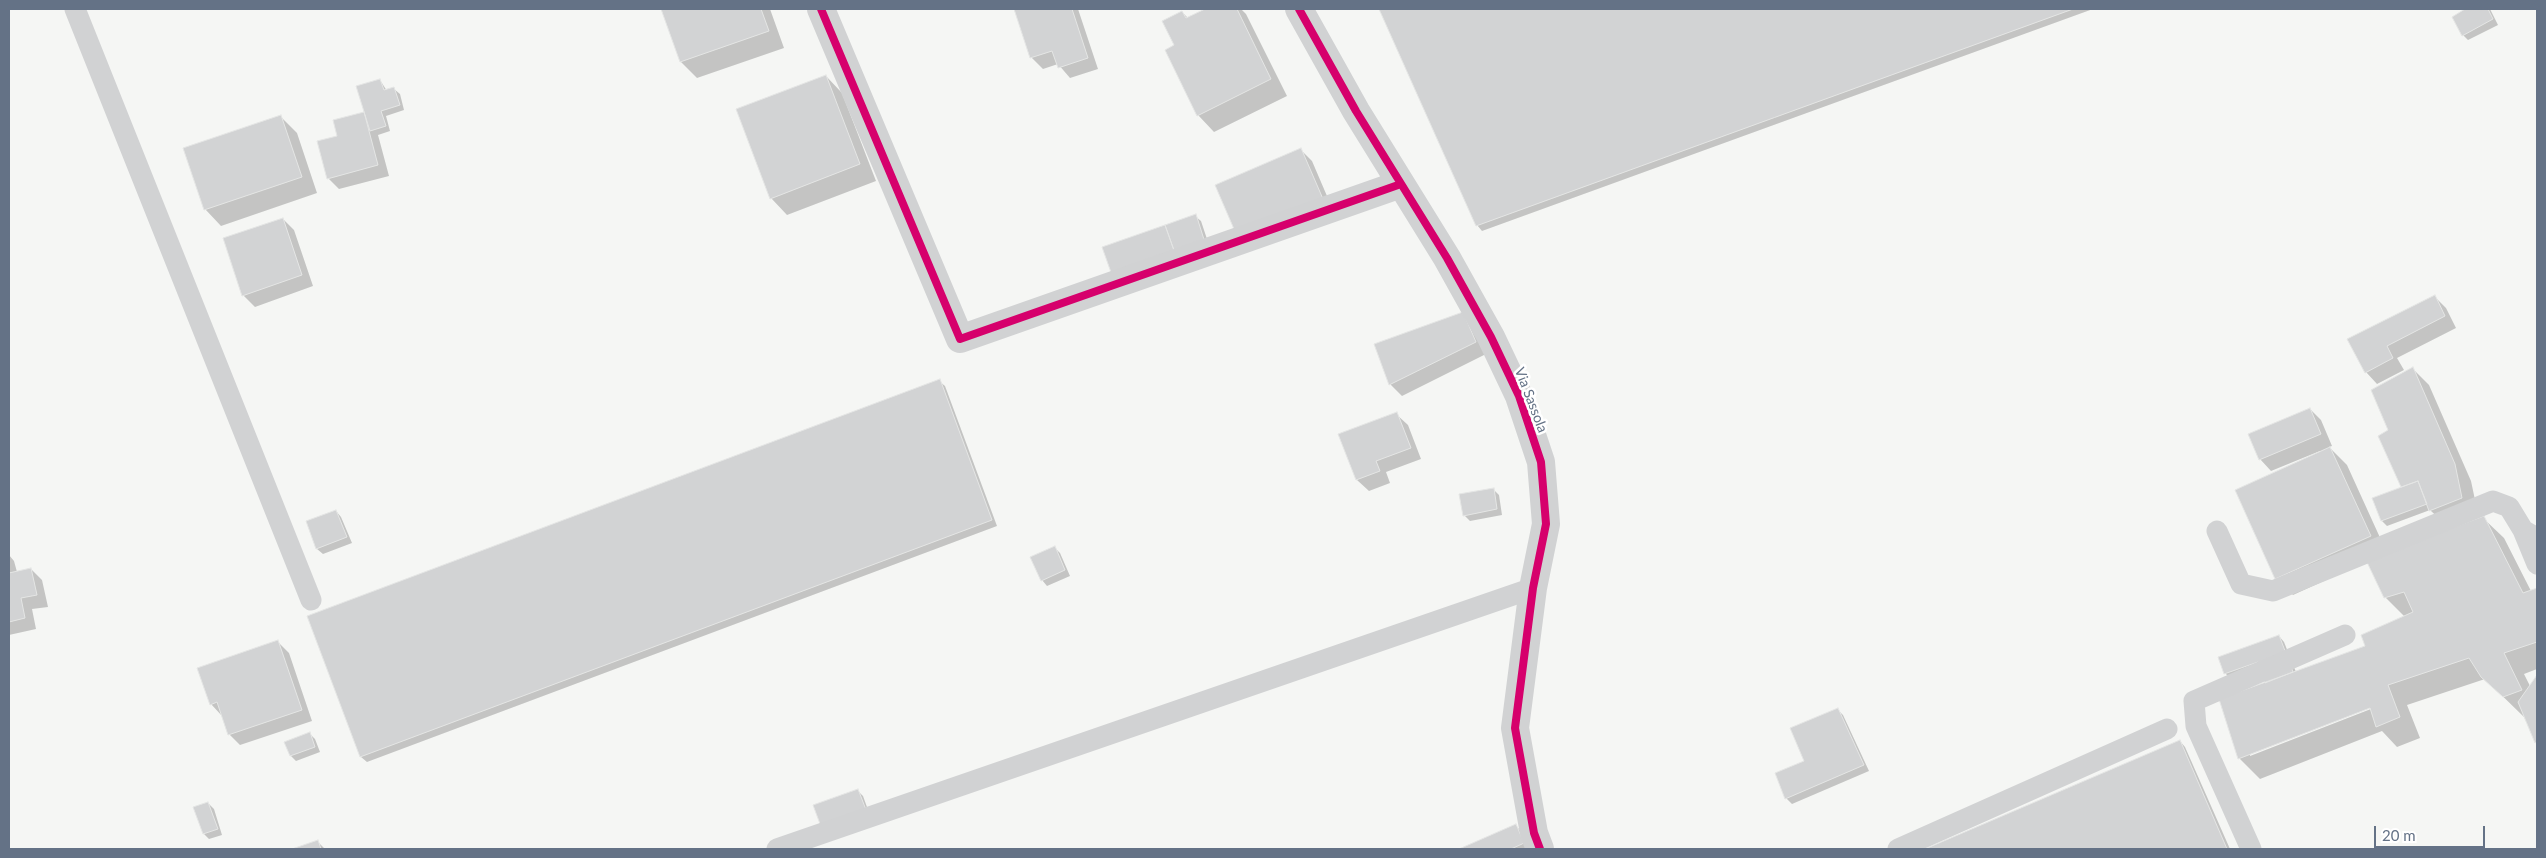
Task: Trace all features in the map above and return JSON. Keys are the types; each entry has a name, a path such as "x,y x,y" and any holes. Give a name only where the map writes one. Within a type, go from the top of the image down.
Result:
{"street":[{"path":"821,9 960,339 1401,184"},
{"name":"Via Sassola","path":"1300,9 1356,111 1447,258 1491,337 1519,396 1541,462 1546,524 1533,588 1515,728 1534,833 1540,849"}],"lane":[{"path":"75,9 311,600"},
{"path":"2217,531 2241,584 2273,591 2493,501 2509,506 2530,534 2537,564"},
{"path":"777,849 1533,588"},
{"path":"2251,849 2196,726 2194,701 2345,635"},
{"path":"1898,849 2167,729"}],"building":[{"path":"661,9 761,9 769,31 680,62"},
{"path":"1014,9 1072,9 1088,58 1058,68 1052,51 1030,58"},
{"path":"1205,9 1237,9 1271,79 1197,116 1165,50 1174,45 1162,21 1182,11 1186,18"},
{"path":"1379,9 2073,9 1476,226"},
{"path":"2465,9 2488,9 2493,19 2462,36 2452,17"},
{"path":"826,75 860,164 770,199 736,109"},
{"path":"380,79 384,90 394,87 400,105 381,111 386,126 370,131 356,86"},
{"path":"364,112 378,165 327,179 317,141 337,136 333,120"},
{"path":"281,115 302,177 204,210 183,148"},
{"path":"1301,148 1323,199 1237,236 1215,185"},
{"path":"1196,214 1206,246 1176,256 1165,225"},
{"path":"283,218 302,275 242,296 223,238"},
{"path":"1165,225 1176,256 1113,278 1102,247"},
{"path":"2435,295 2445,316 2387,346 2393,358 2365,373 2347,339"},
{"path":"1463,312 1476,342 1389,385 1374,344"},
{"path":"2413,367 2455,464 2462,498 2429,511 2418,481 2401,487 2378,436 2388,430 2371,390"},
{"path":"940,379 992,520 360,757 307,616"},
{"path":"2310,408 2321,434 2259,460 2248,434"},
{"path":"1397,412 1411,448 1376,461 1380,471 1356,480 1338,434"},
{"path":"2330,447 2371,536 2275,579 2235,490"},
{"path":"2418,481 2427,504 2381,521 2372,498"},
{"path":"1494,488 1497,509 1463,516 1459,494"},
{"path":"336,510 347,537 316,549 306,521"},
{"path":"2484,516 2523,593 2537,588 2537,642 2504,653 2522,690 2503,697 2481,677 2469,658 2388,685 2400,717 2376,727 2370,708 2238,759 2219,699 2365,646 2361,635 2413,612 2404,592 2384,598 2366,560"},
{"path":"1055,546 1065,570 1041,581 1030,557"},
{"path":"31,568 37,595 21,598 25,618 9,622 9,573"},
{"path":"2279,635 2293,672 2265,683 2258,662 2224,674 2218,657"},
{"path":"278,640 302,710 228,735 217,702 210,705 197,668"},
{"path":"2537,675 2537,742 2535,743 2518,702"},
{"path":"1838,708 1864,765 1785,799 1775,773 1804,761 1790,728"},
{"path":"310,732 315,747 290,756 284,742"},
{"path":"2180,740 2227,849 1925,849"},
{"path":"858,789 868,815 823,832 813,805"},
{"path":"208,802 218,829 203,834 193,807"},
{"path":"1516,824 1524,843 1511,849 1459,849"},
{"path":"318,840 321,849 292,849"}],"cycle path":[{"path":"821,9 960,339 1401,184"},
{"path":"1299,9 1356,111 1447,258 1491,337 1519,396 1541,462 1546,524 1533,588 1515,728 1534,833 1540,849"}]}
